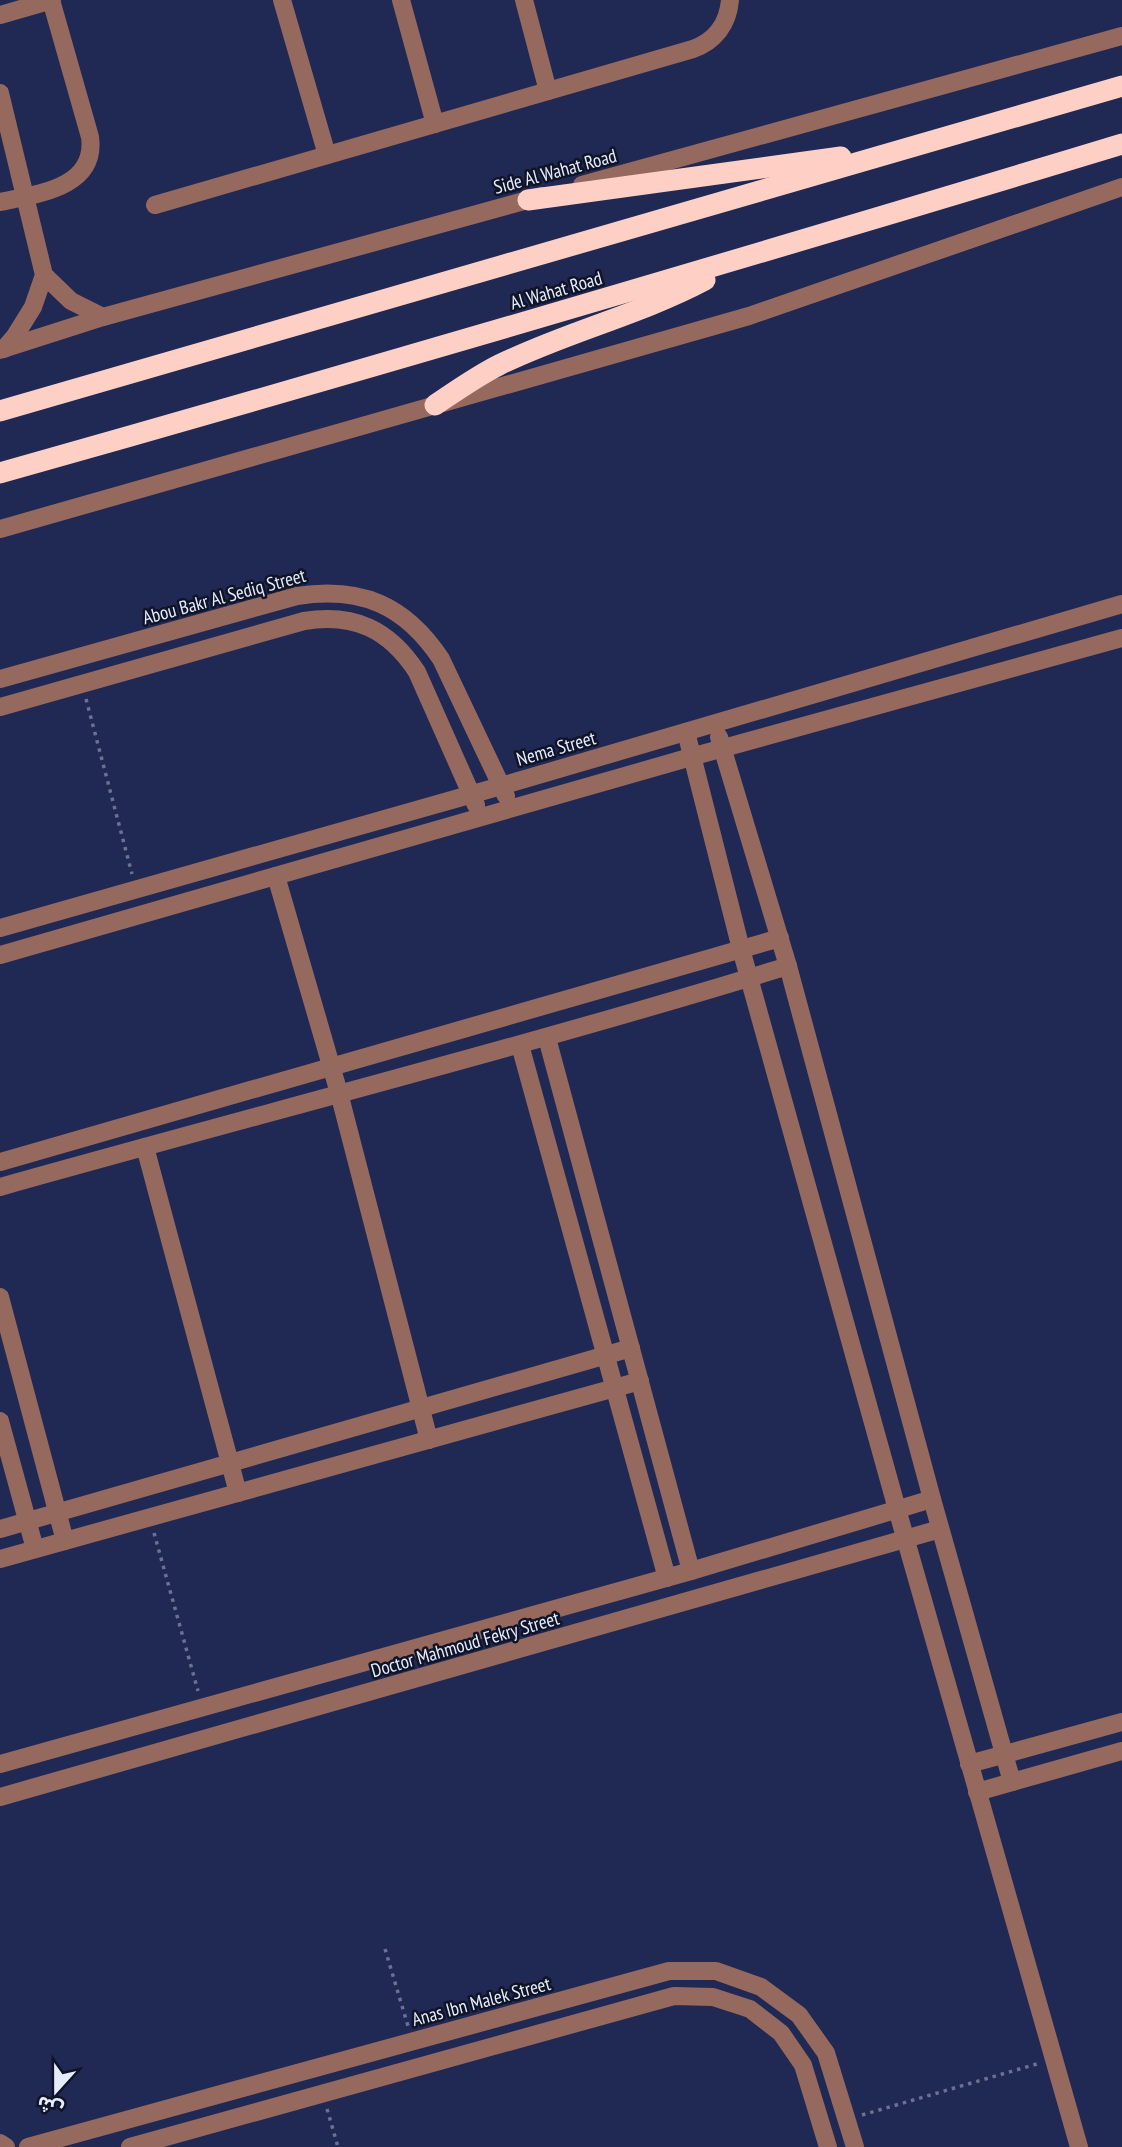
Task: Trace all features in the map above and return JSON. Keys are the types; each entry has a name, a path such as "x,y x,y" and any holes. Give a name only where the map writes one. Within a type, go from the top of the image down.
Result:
{"highway":[{"name":"Al Wahat Road","path":"0,411 1122,86"},
{"name":"Al Wahat Road","path":"0,473 295,390 1122,144"},
{"path":"528,200 916,146"},
{"path":"435,405 498,366 672,296 704,281 738,260"}],"street":[{"path":"0,15 51,0 90,137 90,154 84,170 71,181 0,202"},
{"path":"282,0 327,155"},
{"path":"401,0 435,124"},
{"path":"524,0 548,91"},
{"path":"155,205 702,46 727,18 730,0"},
{"name":"Side Al Wahat Road","path":"2,349 103,317 1122,36"},
{"path":"0,93 44,275 25,322 2,349"},
{"path":"0,529 750,316 1122,187"},
{"path":"44,275 71,300 103,317"},
{"name":"Abou Bakr Al Sediq Street","path":"0,679 297,596 321,592 368,598 411,622 428,639 441,659 512,809"},
{"name":"Nema Street","path":"0,928 501,786 1122,604"},
{"path":"0,706 304,621 323,618 360,623 378,631 407,656 417,672 482,817"},
{"path":"0,955 691,757 1122,638"},
{"path":"716,723 788,967 940,1529 1012,1782"},
{"path":"686,732 749,978 1079,2147"},
{"path":"276,876 339,1093 429,1440"},
{"path":"0,1161 780,939"},
{"path":"0,1187 547,1038 788,967"},
{"path":"547,1038 691,1571"},
{"path":"520,1045 667,1578"},
{"path":"145,1147 238,1493"},
{"path":"0,1297 65,1541"},
{"path":"0,1529 631,1348"},
{"path":"0,1559 640,1381"},
{"path":"0,1421 35,1549"},
{"name":"Doctor Mahmoud Fekry Street","path":"0,1765 667,1578 932,1499"},
{"name":"Doctor Mahmoud Fekry Street","path":"0,1797 450,1671 940,1529"},
{"path":"439,1642 450,1671"},
{"path":"969,1764 1122,1722"},
{"path":"977,1792 1122,1751"},
{"name":"Anas Ibn Malek Street","path":"27,2147 669,1971 716,1971 761,1986 799,2015 826,2053 855,2147"},
{"path":"130,2147 674,1996 713,1997 750,2009 781,2033 803,2064 828,2147"},
{"path":"413,2041 420,2066"},
{"path":"0,2143 6,2147"}],"path":[{"path":"82,683 136,890"},
{"path":"149,1518 202,1708"},
{"path":"385,1949 413,2041"},
{"path":"847,2120 1054,2059"},
{"path":"323,2093 338,2147"}]}
